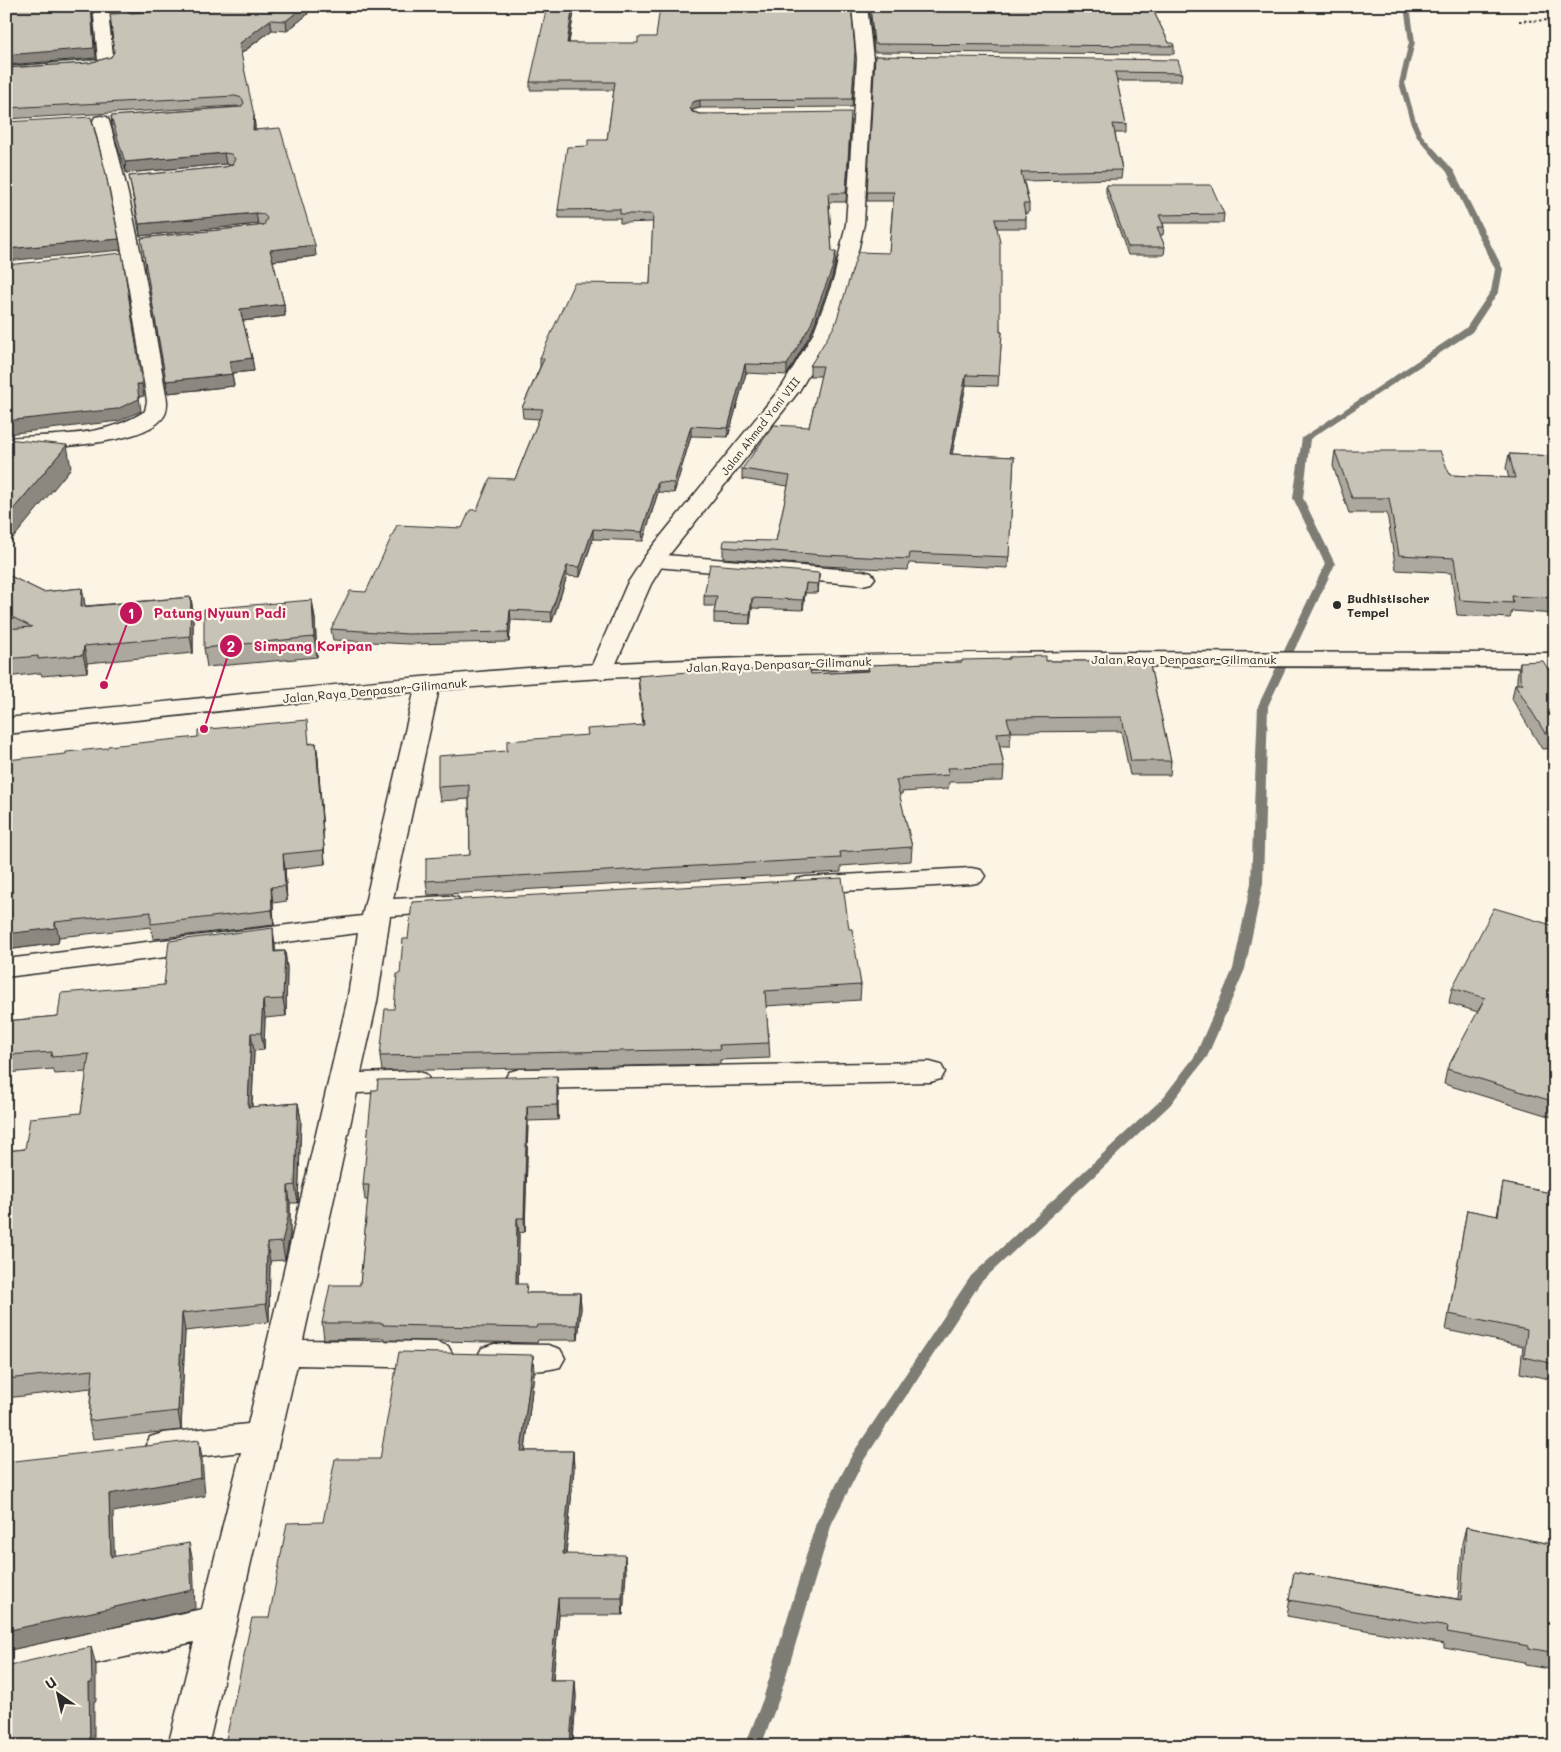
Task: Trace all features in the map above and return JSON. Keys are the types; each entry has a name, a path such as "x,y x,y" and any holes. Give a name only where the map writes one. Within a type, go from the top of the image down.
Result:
{"main road":[{"name":"Jalan Ahmad Yani VIII","path":"601,672 631,601 653,561 792,387 823,334 843,278 855,224 853,114 865,59 859,6"},
{"path":"6,72 102,66 106,63 100,12 159,15"},
{"path":"865,59 885,59"},
{"path":"82,122 120,119"},
{"path":"6,444 104,436 125,431 144,423 155,414 157,401 132,251 118,181 101,120"},
{"path":"118,181 137,180"},
{"path":"113,259 150,242"},
{"path":"653,561 862,578"},
{"name":"Jalan Raya Denpasar-Gilimanuk","path":"6,726 428,684 601,672 928,659 1555,660"},
{"path":"188,1746 283,1352 344,1083 362,1002 376,916 428,684"},
{"path":"783,886 971,876"},
{"path":"6,968 476,903"},
{"path":"493,1080 930,1072"},
{"path":"344,1083 443,1081"},
{"path":"283,1352 548,1358"},
{"path":"135,1450 263,1436"},
{"path":"6,1667 218,1621"}],"path":[{"path":"1520,21 1555,20"}],"building":[{"path":"6,6 91,6 94,48 6,55"},
{"path":"304,6 286,21 270,20 239,44 254,115 253,130 280,128 315,245 270,250 284,304 240,309 252,358 230,361 232,374 166,381 141,238 264,225 267,218 263,214 256,213 139,224 129,176 225,167 232,165 235,159 231,154 224,153 125,162 111,116 241,107 244,103 242,98 235,96 6,108 6,68 89,63 111,57 114,52 110,14"},
{"path":"547,6 573,6 567,43 638,43 638,37 656,37 660,6 851,6 855,51 852,99 700,100 692,102 690,108 692,112 700,114 851,112 846,193 828,193 832,252 836,252 832,269 811,324 787,365 745,364 728,428 691,426 674,483 658,482 642,532 593,529 580,567 567,566 551,612 510,610 508,632 408,634 331,629 350,591 366,592 397,525 462,528 470,510 477,510 490,478 515,479 543,409 522,408 544,359 540,358 574,283 650,284 653,214 620,214 620,209 558,210 567,147 588,146 588,140 607,140 615,82 530,82"},
{"path":"870,6 1151,6 1169,43 1173,43 1174,46 874,44"},
{"path":"875,56 1178,60 1182,73 1115,72 1126,125 1113,124 1122,170 1021,172 1029,204 1023,204 1026,219 995,219 1000,242 1000,332 1002,332 999,376 966,375 950,454 1014,457 1009,557 910,553 909,559 823,555 723,547 724,540 776,541 790,476 742,469 774,425 809,427 823,366 810,366 835,325 858,252 889,253 894,192 867,192"},
{"path":"91,117 105,170 119,239 6,249 6,122"},
{"path":"1106,185 1211,185 1224,214 1159,215 1164,227 1157,227 1165,247 1128,247"},
{"path":"122,253 142,384 137,384 139,399 117,409 6,421 6,265"},
{"path":"6,439 67,445 6,518"},
{"path":"1335,451 1440,451 1450,475 1515,478 1509,454 1555,456 1555,598 1512,596 1513,603 1460,600 1454,558 1399,555 1389,498 1352,498"},
{"path":"710,564 819,573 818,584 806,583 803,600 752,598 750,614 714,613 717,596 704,596"},
{"path":"6,574 43,592 82,588 81,607 191,597 190,636 84,646 83,655 38,659 38,656 6,659 6,629 32,627 6,614"},
{"path":"312,600 314,637 204,648 204,609"},
{"path":"1046,656 1046,661 1149,661 1171,761 1131,761 1122,717 1007,718 1011,732 997,733 1004,767 947,768 949,775 901,778 902,780 896,780 912,847 840,852 841,858 426,881 426,858 470,855 469,785 438,787 438,756 507,751 507,741 588,735 587,729 644,725 638,676 715,670 715,672 809,667 811,674 869,671 868,665 962,662 962,660"},
{"path":"1543,661 1555,680 1555,733 1545,733 1515,684 1523,684 1520,679 1520,662"},
{"path":"307,720 309,744 316,743 324,850 283,854 285,886 271,887 272,910 151,924 151,912 55,922 55,928 6,934 6,760 66,754 66,752 107,748 108,746 198,737 198,730"},
{"path":"842,878 849,929 852,929 861,985 765,991 769,1043 719,1045 720,1049 380,1056 385,1009 394,1009 397,974 400,974 403,939 408,939 412,902"},
{"path":"1494,908 1555,926 1555,1102 1447,1069 1485,998 1452,988"},
{"path":"273,928 274,952 285,951 283,999 263,1000 261,1033 251,1033 248,1107 298,1103 295,1185 288,1186 288,1217 282,1242 267,1243 266,1304 182,1313 178,1411 89,1421 93,1370 6,1379 6,1151 25,1149 30,1118 81,1113 89,1054 51,1057 52,1052 6,1055 6,1021 58,1016 61,993 164,985 169,941"},
{"path":"557,1076 557,1105 527,1106 524,1218 517,1218 516,1284 527,1284 526,1293 580,1293 577,1325 537,1325 536,1328 322,1323 330,1285 360,1285 369,1185 363,1185 372,1090 377,1090 378,1080"},
{"path":"1503,1183 1555,1194 1555,1364 1524,1357 1527,1330 1449,1314 1467,1210 1498,1216"},
{"path":"399,1352 533,1355 521,1451 573,1451 563,1554 625,1555 622,1598 558,1598 550,1680 575,1680 570,1743 600,1743 600,1746 243,1746 243,1744 225,1744 252,1618 269,1618 287,1523 323,1522 335,1459 380,1459"},
{"path":"199,1440 201,1478 109,1494 111,1557 189,1543 192,1590 6,1631 6,1462"},
{"path":"1466,1527 1555,1545 1555,1653 1529,1648 1529,1646 1447,1632 1448,1627 1289,1600 1294,1572 1461,1600"},
{"path":"91,1647 92,1683 89,1683 90,1746 6,1746 6,1666"}],"waterway":[{"path":"753,1746 771,1699 824,1523 858,1457 976,1279 1166,1102 1201,1057 1239,969 1257,883 1263,706 1330,564 1298,498 1306,438 1469,330 1495,291 1499,269 1450,171 1419,136 1413,121 1402,83 1412,42 1407,6"}],"place":[{"name":"Budhistischer Tempel","path":"1337,605"},
{"name":"Patung Nyuun Padi","path":"104,685"},
{"name":"Simpang Koripan","path":"204,729"}]}
